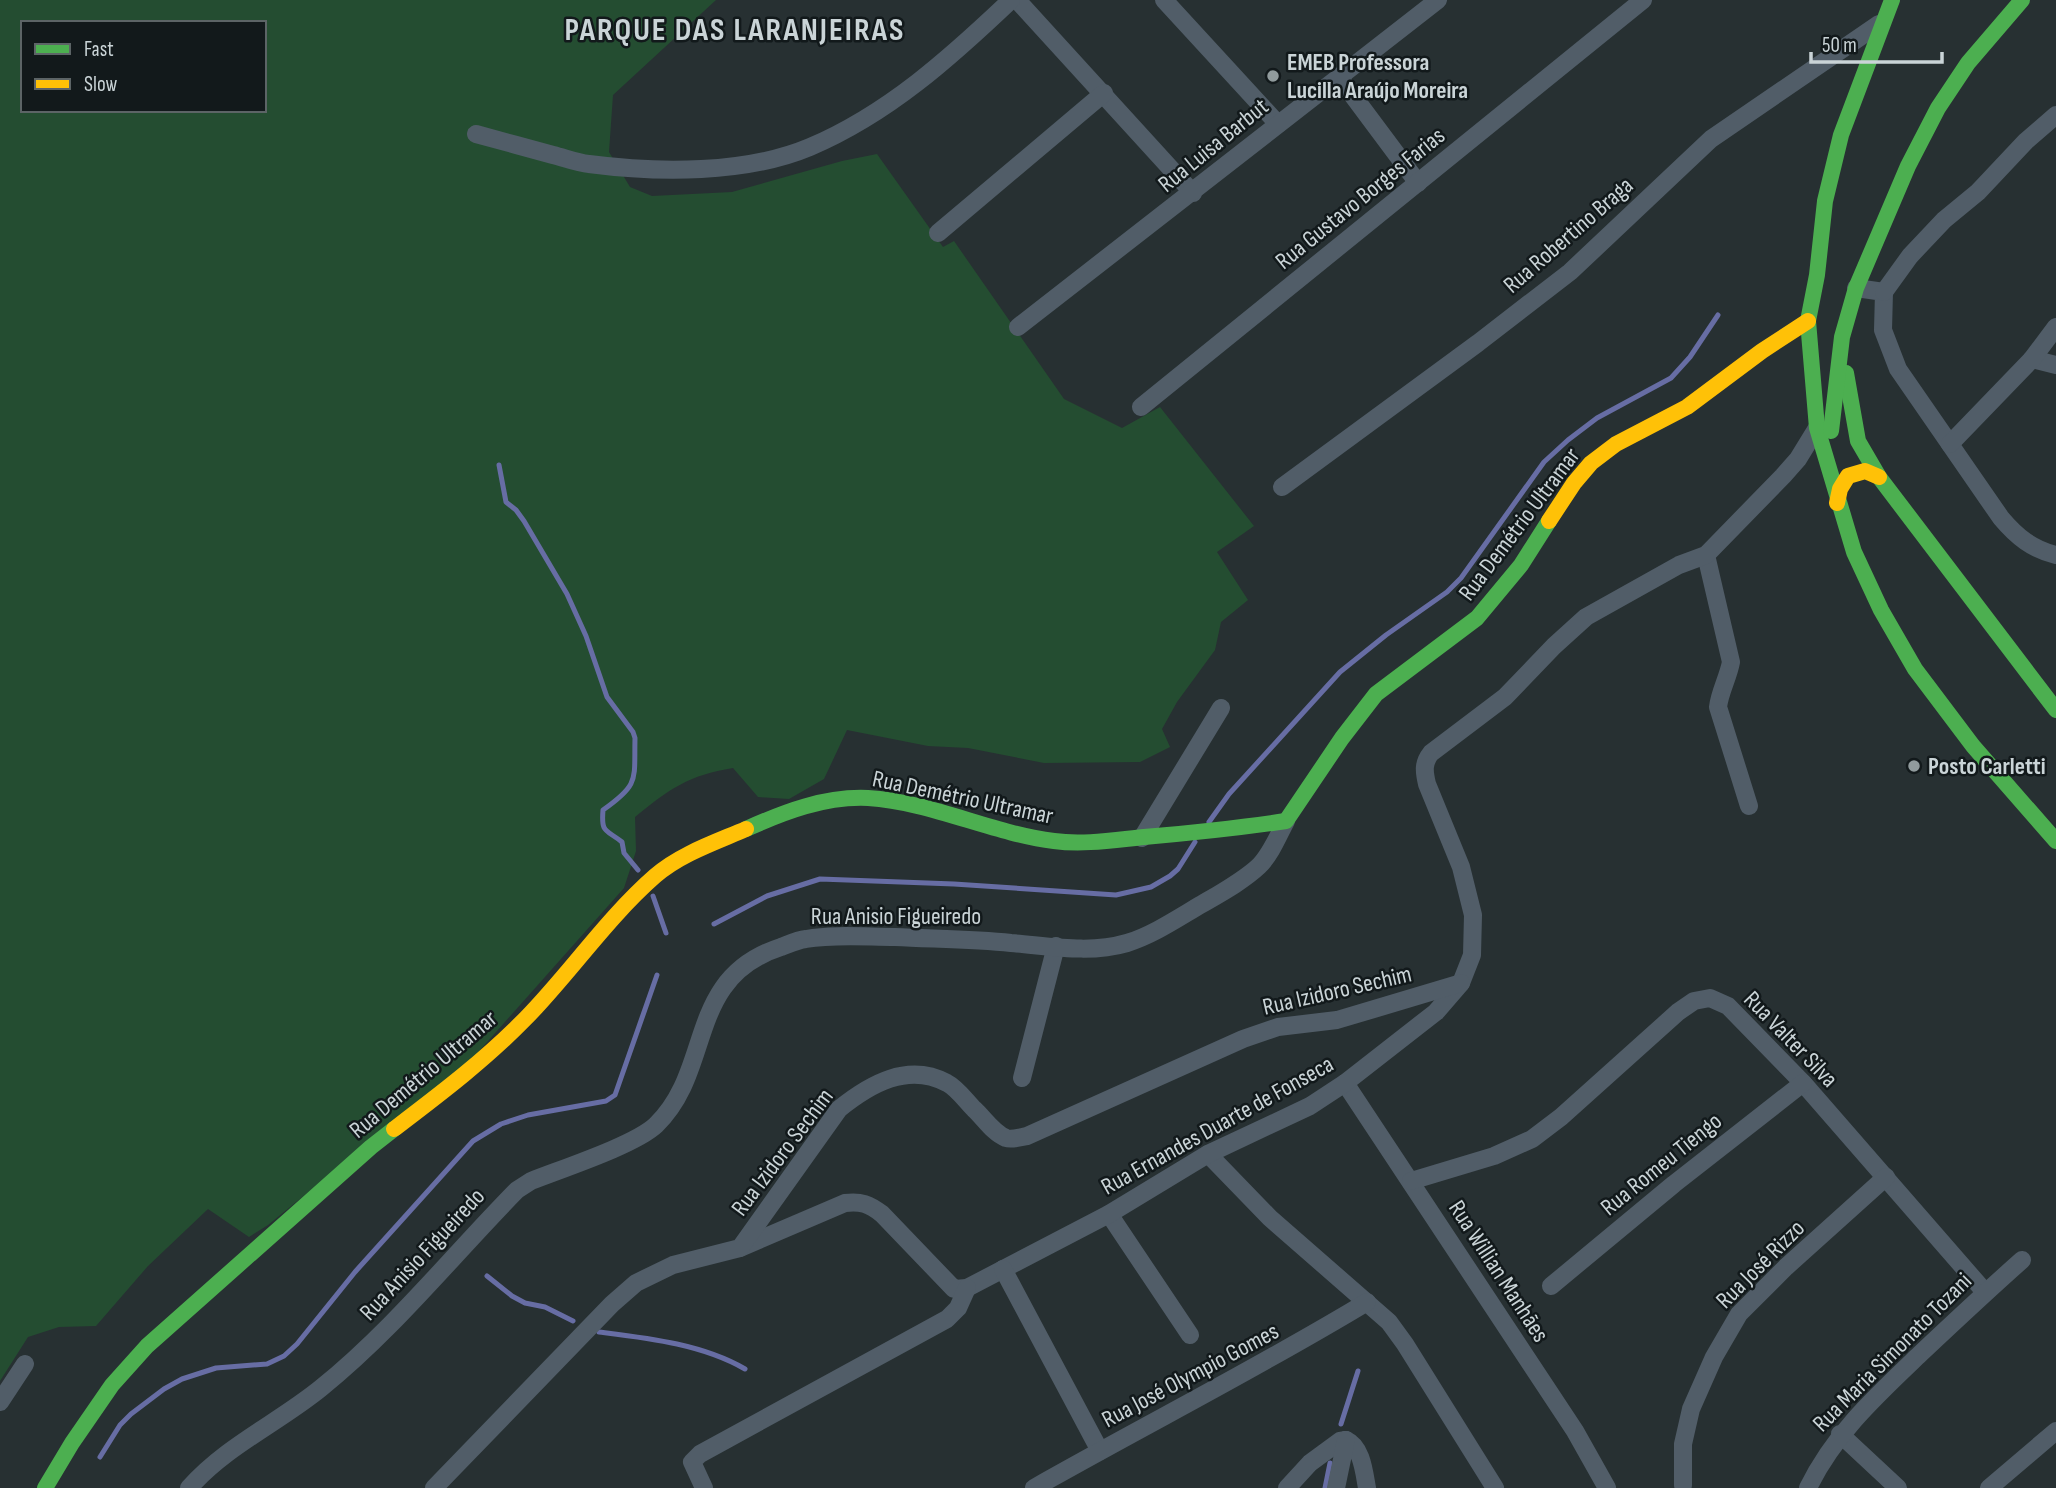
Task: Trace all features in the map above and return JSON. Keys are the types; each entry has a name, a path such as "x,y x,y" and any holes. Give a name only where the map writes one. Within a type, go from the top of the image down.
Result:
{"main road":[{"path":"1892,0 1841,135 1825,201 1817,275 1808,321 1817,428 1837,503 1854,552 1881,610 1915,669 1973,746 2056,841"},
{"path":"1827,468 1834,402 1835,338 1908,166 1938,108 1968,63 2022,0"},
{"path":"1817,275 1824,313"},
{"name":"Rua Demétrio Ultramar","path":"45,1488 112,1385 147,1346 371,1147 470,1071 526,1018 622,909 657,874 693,853 777,815 829,800 868,798 915,806 982,826 1054,841 1094,842 1142,838 1286,821 1342,738 1376,694 1477,618 1521,565 1574,483 1591,463 1616,444 1687,407 1762,351 1808,321"},
{"path":"1835,338 1858,441"},
{"path":"1834,402 1879,477 2056,710"},
{"path":"1837,503 1840,489 1848,475 1866,471 1879,477"}],"street":[{"path":"476,134 587,164 700,169 747,165 809,148 869,117 958,50 1011,0"},
{"path":"1017,0 1193,192"},
{"path":"1164,0 1278,124"},
{"name":"Rua Gustavo Borges Farias","path":"1141,407 1643,0"},
{"name":"Rua Luisa Barbut","path":"1017,327 1339,77 1427,2"},
{"name":"Rua Robertino Braga","path":"1282,487 1570,272 1711,139 1885,20"},
{"path":"1339,77 1418,183"},
{"path":"938,233 1104,93"},
{"path":"2056,115 2026,141 1978,192 1944,220 1910,256 1884,292 1883,330 1898,369 2001,518 2016,535 2038,551 2056,555"},
{"path":"1856,288 1884,292"},
{"path":"1950,444 2032,359 2056,327"},
{"path":"2032,359 2056,365"},
{"name":"Rua Ernandes Duarte de Fonseca","path":"967,1288 1109,1214 1208,1154 1310,1106 1345,1083 1436,1012 1461,984 1472,955 1473,915 1461,867 1427,784 1423,770 1426,760 1431,753 1505,697 1586,617 1679,565 1706,555 1798,459 1817,428"},
{"path":"1706,555 1731,662 1718,707 1749,806"},
{"path":"1142,838 1221,708"},
{"name":"Rua Anisio Figueiredo","path":"189,1488 233,1448 320,1388 381,1334 517,1190 531,1181 634,1139 654,1127 668,1111 683,1085 702,1027 717,994 738,969 763,952 805,939 866,937 981,940 1103,948 1128,943 1226,890 1259,866 1286,821"},
{"path":"1022,1078 1056,946"},
{"name":"Rua Izidoro Sechim","path":"434,1488 612,1304 636,1283 673,1265 740,1248 839,1109 860,1092 903,1074 926,1075 949,1084 994,1131 1008,1139 1027,1136 1243,1039 1278,1027 1337,1020 1461,984"},
{"name":"Rua Valter Silva","path":"1411,1181 1494,1156 1532,1139 1561,1117 1678,1012 1694,1001 1710,998 1728,1006 1802,1083 1985,1292"},
{"name":"Rua Willian Manhães","path":"1345,1083 1575,1431 1607,1488"},
{"name":"Rua Romeu Tiengo","path":"1551,1286 1802,1083"},
{"path":"1208,1154 1270,1218 1389,1322 1405,1343 1495,1488"},
{"name":"Rua José Rizzo","path":"1683,1485 1683,1444 1691,1409 1714,1357 1739,1314 1786,1267 1886,1177"},
{"path":"704,1488 692,1462 700,1454 947,1319 958,1308 967,1288 954,1289 881,1214 869,1204 858,1201 845,1203 740,1248"},
{"path":"1109,1214 1190,1335"},
{"name":"Rua Maria Simonato Tozani","path":"1808,1488 1819,1463 1840,1434 1877,1395 2022,1260"},
{"path":"1003,1269 1100,1451"},
{"name":"Rua José Olympio Gomes","path":"1034,1488 1291,1348 1367,1303"},
{"path":"0,1402 25,1364"},
{"path":"1989,1488 2056,1431"},
{"path":"1840,1434 1898,1488"},
{"path":"1336,1488 1346,1440"},
{"path":"1287,1488 1310,1463 1340,1441 1346,1440 1357,1450 1367,1488"}],"green space":[{"path":"0,0 716,0 613,95 609,152 630,187 652,196 732,192 842,161 877,154 943,247 954,241 1064,399 1122,428 1160,407 1254,526 1217,552 1248,600 1221,622 1215,650 1177,702 1162,729 1170,747 1140,762 1044,763 968,748 928,746 847,730 824,779 789,799 758,797 733,768 692,779 669,791 635,817 636,851 624,888 473,1058 268,1225 249,1237 208,1209 148,1266 96,1326 59,1327 28,1337 0,1381"}],"waterway":[{"path":"1209,822 1229,794 1340,672 1447,592 1461,578 1544,462 1597,418 1671,378 1690,357 1718,315"},
{"path":"499,465 506,502 524,521 567,594 586,636 607,697 633,732 635,763 632,780 623,794 603,810 603,823 606,830 622,842 624,853 638,870"},
{"path":"714,924 767,896 820,879 954,884 1116,895 1151,887 1170,876 1178,869 1195,842"},
{"path":"653,896 666,933"},
{"path":"100,1457 120,1425 131,1414 182,1379 216,1368 267,1364 284,1356 297,1344 355,1272 473,1141 501,1124 528,1115 606,1101 615,1095 657,975"},
{"path":"487,1276 525,1303 545,1307 573,1321"},
{"path":"599,1332 693,1348 745,1369"},
{"path":"1341,1424 1358,1371"},
{"path":"1325,1488 1330,1463"}],"traffic: fast":[{"path":"1892,0 1841,135 1825,201 1817,275 1808,321 1817,428 1854,552 1881,610 1915,669 1973,746 2056,841"},
{"path":"1831,431 1842,337 1856,288 1908,166 1938,108 1968,63 2022,0"},
{"path":"1846,373 1858,441 1879,477 2056,710"},
{"path":"746,829 805,806 852,798 915,805 1031,837 1065,842 1110,841 1286,821 1342,738 1376,694 1477,618 1521,565 1549,521"},
{"path":"45,1488 112,1385 147,1346 394,1129"}],"traffic: slow":[{"path":"1549,521 1591,463 1616,444 1687,407 1762,351 1808,321"},
{"path":"1837,503 1840,489 1848,476 1865,471 1879,477"},
{"path":"394,1129 495,1048 542,1001 637,892 655,876 687,855 746,829"}],"place":[{"name":"EMEB Professora Lucilla Araújo Moreira","path":"1273,76"},
{"name":"Posto Carletti","path":"1914,766"}],"district":[{"name":"PARQUE DAS LARANJEIRAS","path":"735,29"}]}
